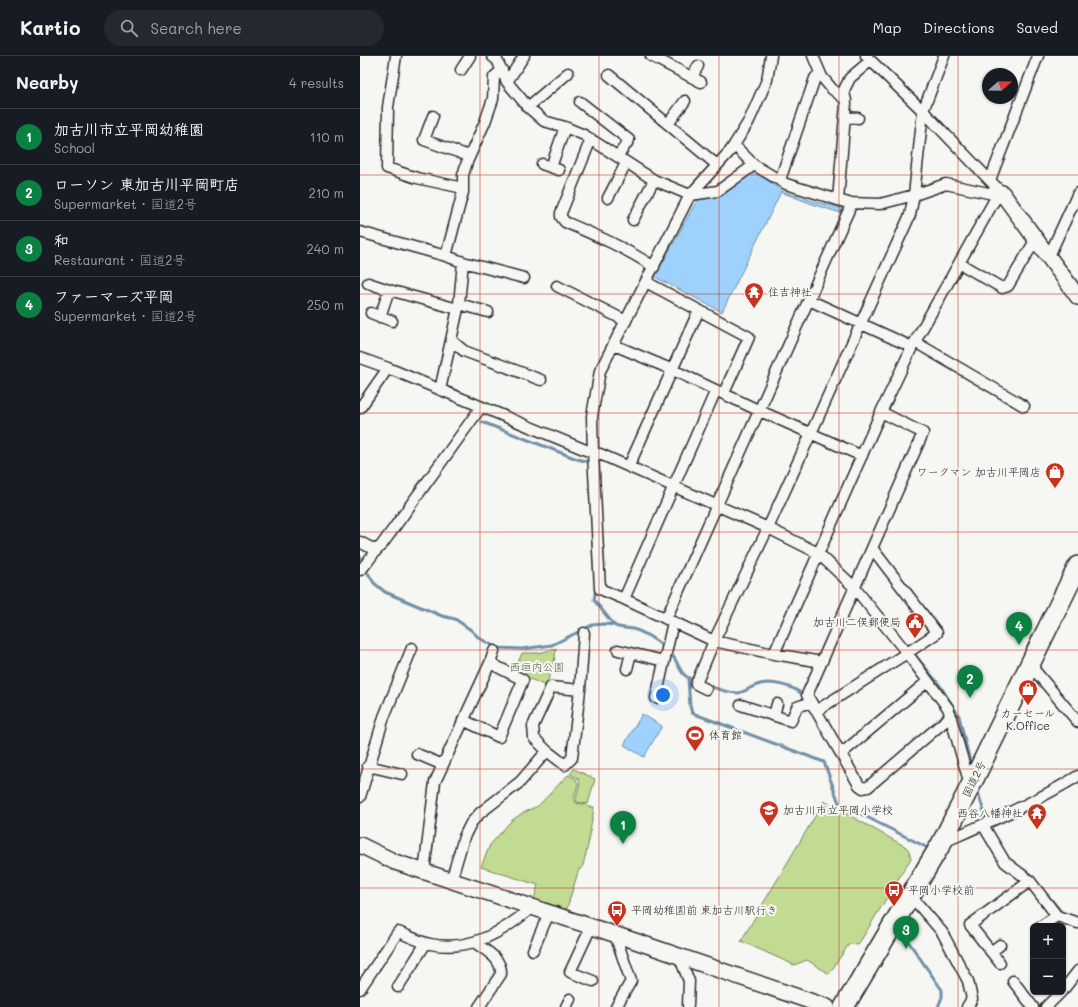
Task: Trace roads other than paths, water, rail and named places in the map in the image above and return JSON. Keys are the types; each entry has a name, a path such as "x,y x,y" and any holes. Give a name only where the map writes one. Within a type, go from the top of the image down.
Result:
{"highway":[{"name":"国道2号","path":"844,1007 941,844 1078,566"}],"street":[{"path":"396,56 388,107 387,168 417,178 463,188"},
{"path":"462,70 470,56"},
{"path":"492,56 497,60 507,82 528,107 544,121 566,127 584,135 654,180 690,195 718,191 754,165"},
{"path":"507,82 524,56"},
{"path":"771,56 767,80 749,121 734,145 690,195 600,372 592,416 600,590 624,599 714,641 774,654 822,662"},
{"path":"813,56 822,77 832,89 846,100"},
{"path":"706,690 696,684 714,641 768,528 910,215 914,195 923,111 944,56"},
{"path":"990,180 1038,56"},
{"path":"655,57 696,80 698,66"},
{"path":"838,200 846,100 844,90 850,78 868,58 923,111 1002,193 1078,297"},
{"path":"446,256 463,188 463,175 469,156 485,122 493,99 494,77 502,70"},
{"path":"528,107 568,73"},
{"path":"780,180 815,78 820,73"},
{"path":"609,75 717,165"},
{"path":"668,124 685,101"},
{"path":"580,102 629,140 618,156"},
{"path":"433,116 420,139 469,156"},
{"path":"845,117 858,118"},
{"path":"550,167 566,127"},
{"path":"591,139 561,217 565,222 602,238 639,257 654,268"},
{"path":"734,145 754,165 786,184 852,203 880,204 914,195 946,184 993,194 1002,193"},
{"path":"608,198 626,163"},
{"path":"633,220 654,180"},
{"path":"774,654 881,412 913,345 994,201 1002,193"},
{"path":"1049,256 1074,213 1078,193"},
{"path":"656,698 664,661 670,621 717,506 852,203"},
{"path":"360,232 524,278"},
{"path":"959,263 1002,288 1008,286 1036,239"},
{"path":"440,390 458,306 463,262"},
{"path":"368,282 389,290 488,312"},
{"path":"624,599 673,487 749,337 646,282"},
{"path":"557,286 626,321"},
{"path":"389,290 376,315 392,321"},
{"path":"809,300 860,324 913,345 1024,406"},
{"path":"629,466 699,310"},
{"path":"451,340 464,351 541,380"},
{"path":"614,345 862,456"},
{"path":"360,358 388,368 593,453 600,454 629,466 673,487 768,528 818,553 854,587 908,654 948,708 973,781"},
{"path":"529,375 532,365"},
{"path":"360,408 388,368"},
{"path":"360,570 367,565 375,550 381,546 482,407"},
{"path":"881,412 923,433 807,695 859,785 863,788 868,788 951,716"},
{"path":"360,542 375,550"},
{"path":"741,705 792,721 797,707 813,706 908,654 937,633 872,548"},
{"path":"580,690 551,687 533,726 534,738 547,751 565,765 572,758 580,690 579,651 584,633"},
{"path":"360,797 368,766 392,696 412,648"},
{"path":"618,650 664,661"},
{"path":"424,872 435,782 490,663 494,651"},
{"path":"627,669 631,654"},
{"path":"463,720 499,737 523,680 490,663"},
{"path":"1028,668 1036,672 1078,722"},
{"path":"841,754 928,681"},
{"path":"774,715 777,704"},
{"path":"451,881 464,837 471,823 480,813 520,782 547,751"},
{"path":"417,754 443,765"},
{"path":"368,766 402,774"},
{"path":"941,844 1064,785 1078,776"},
{"path":"986,823 1004,862 1030,881 1057,916 1078,924"},
{"path":"360,845 395,862 615,934 827,1007"},
{"path":"1000,963 970,924 1030,881"},
{"path":"911,896 942,932 968,981 972,999 967,1007"},
{"path":"360,989 398,932 426,943 444,946 467,944 495,934 508,927 532,908"},
{"path":"533,950 549,913"},
{"path":"1046,923 1057,916"},
{"path":"591,927 570,972 593,981"},
{"path":"615,934 631,981 616,1007"},
{"path":"474,942 496,958 500,963 501,969 500,974 479,1007"},
{"path":"398,987 426,943"},
{"path":"991,952 1000,945"},
{"path":"679,956 689,981 688,1005"},
{"path":"1066,986 1078,971"},
{"path":"1013,981 1033,1007"},
{"path":"1046,1007 1058,995"}],"water":[{"path":"754,170 782,191 816,202 845,209 844,214 781,192 722,312 655,277 697,200 714,196 734,185"},
{"path":"642,714 662,726 644,757 624,745"}],"waterway":[{"path":"482,422 577,459 589,462 589,464"},
{"path":"360,557 363,561"},
{"path":"368,573 374,583 385,592 442,616 455,619 471,630 479,638 497,648 522,649 552,645 592,625 614,625"},
{"path":"596,588 594,600 614,625 637,630 654,639 665,648"},
{"path":"672,655 683,673 694,680"},
{"path":"915,655 941,687 959,716 971,766"},
{"path":"688,679 692,713 824,762 839,803 926,847"},
{"path":"706,685 737,693 754,686 769,683 795,689 804,696"},
{"path":"977,789 987,822"},
{"path":"1019,868 1031,876"},
{"path":"1049,897 1063,914"},
{"path":"901,931 942,990 942,997 938,1007"}],"place":[{"name":"住吉神社","path":"754,309"},
{"name":"ワークマン 加古川平岡店","path":"1055,489"},
{"name":"加古川二俣郵便局","path":"915,639"},
{"name":"ファーマーズ平岡","path":"1019,645"},
{"name":"ローソン 東加古川平岡町店","path":"970,698"},
{"name":"カーセール K.Office","path":"1028,706"},
{"name":"体育館","path":"695,752"},
{"name":"加古川市立平岡小学校","path":"769,827"},
{"name":"西谷八幡神社","path":"1037,830"},
{"name":"加古川市立平岡幼稚園","path":"623,844"},
{"name":"平岡小学校前","path":"894,907"},
{"name":"平岡幼稚園前 東加古川駅行き","path":"617,927"},
{"name":"和","path":"906,949"}],"park label":[{"name":"西垣内公園","path":"537,667"}]}
